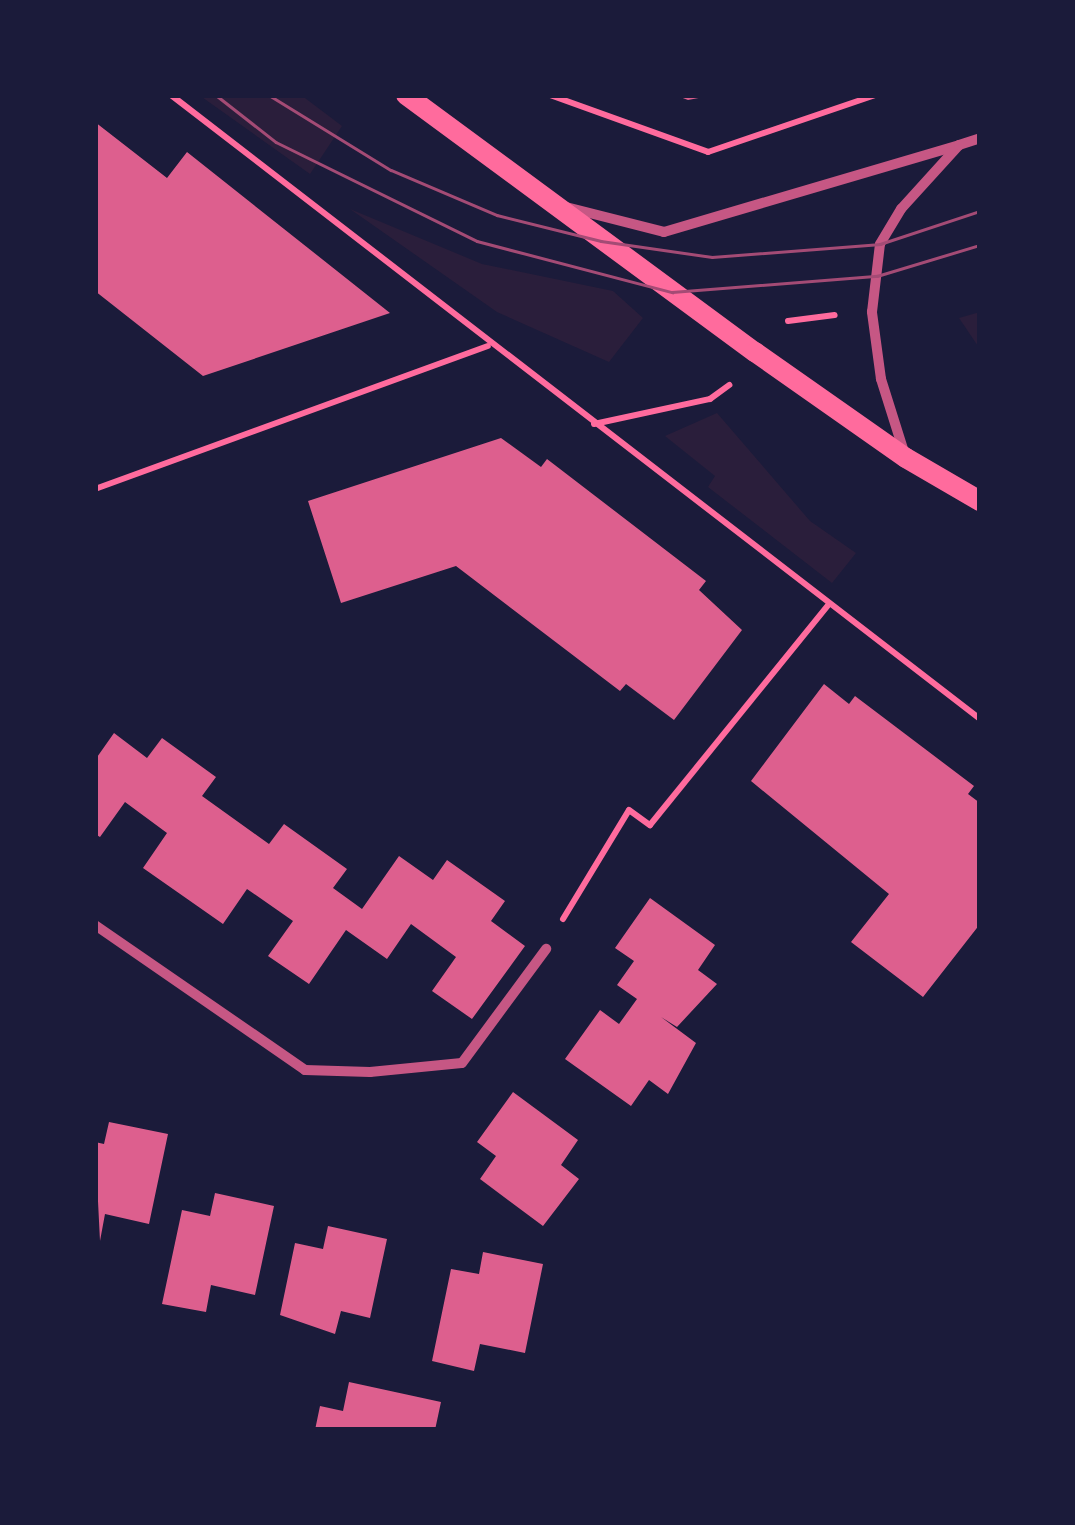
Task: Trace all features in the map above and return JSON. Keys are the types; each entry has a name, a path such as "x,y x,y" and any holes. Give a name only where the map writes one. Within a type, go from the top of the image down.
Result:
{"main road":[{"path":"406,95 546,201 906,458 980,501"}],"street":[{"path":"546,201 664,232 980,138"},
{"path":"906,458 881,380 872,312 880,244 901,209 959,145"},
{"path":"95,924 306,1070 370,1072 462,1063 546,948"}],"path":[{"path":"171,95 488,346 980,719"},
{"path":"550,95 708,152 875,95"},
{"path":"780,322 848,313"},
{"path":"95,489 488,346"},
{"path":"592,424 710,400 737,379"},
{"path":"546,948 629,810 650,825 830,604"}],"shaded area":[{"path":"199,95 301,95 342,126 310,174"},
{"path":"350,209 482,264 613,291 643,318 609,362 497,312"},
{"path":"980,312 980,349 959,318"},
{"path":"717,413 810,521 856,553 832,583 708,487 715,476 665,436"}],"building":[{"path":"675,95 709,95 709,96 688,100"},
{"path":"95,122 167,178 187,152 390,313 203,376 95,291"},
{"path":"501,438 541,467 547,459 706,581 699,590 742,630 674,720 626,684 620,691 456,566 341,603 308,501"},
{"path":"824,684 849,704 855,696 974,786 968,794 980,803 980,924 923,997 851,942 889,894 751,781"},
{"path":"114,733 147,758 162,738 216,777 202,796 269,844 284,824 347,869 333,888 362,909 399,856 433,880 447,860 505,901 491,921 525,946 472,1019 432,991 456,957 411,924 387,959 346,930 309,984 268,956 293,921 247,889 223,924 143,868 167,833 125,802 100,837 95,834 95,760"},
{"path":"650,898 715,945 698,970 717,984 677,1027 661,1017 696,1043 668,1094 649,1080 631,1106 565,1059 600,1010 619,1024 637,999 617,985 634,961 615,948"},
{"path":"513,1092 578,1140 561,1165 579,1179 543,1226 480,1179 496,1156 477,1142"},
{"path":"109,1122 168,1134 149,1224 105,1214 100,1241 95,1142 104,1144"},
{"path":"215,1193 274,1206 255,1295 211,1285 206,1312 162,1304 182,1210 210,1216"},
{"path":"328,1226 387,1239 370,1318 341,1311 335,1334 280,1315 295,1243 323,1249"},
{"path":"483,1252 543,1264 525,1353 480,1344 474,1371 432,1361 451,1269 479,1274"},
{"path":"349,1382 441,1402 435,1430 315,1430 320,1406 343,1411"}],"tram line":[{"path":"216,95 276,142 477,241 672,292 877,276 980,245"},
{"path":"269,95 391,170 497,215 601,241 712,257 880,244 980,211"}]}
